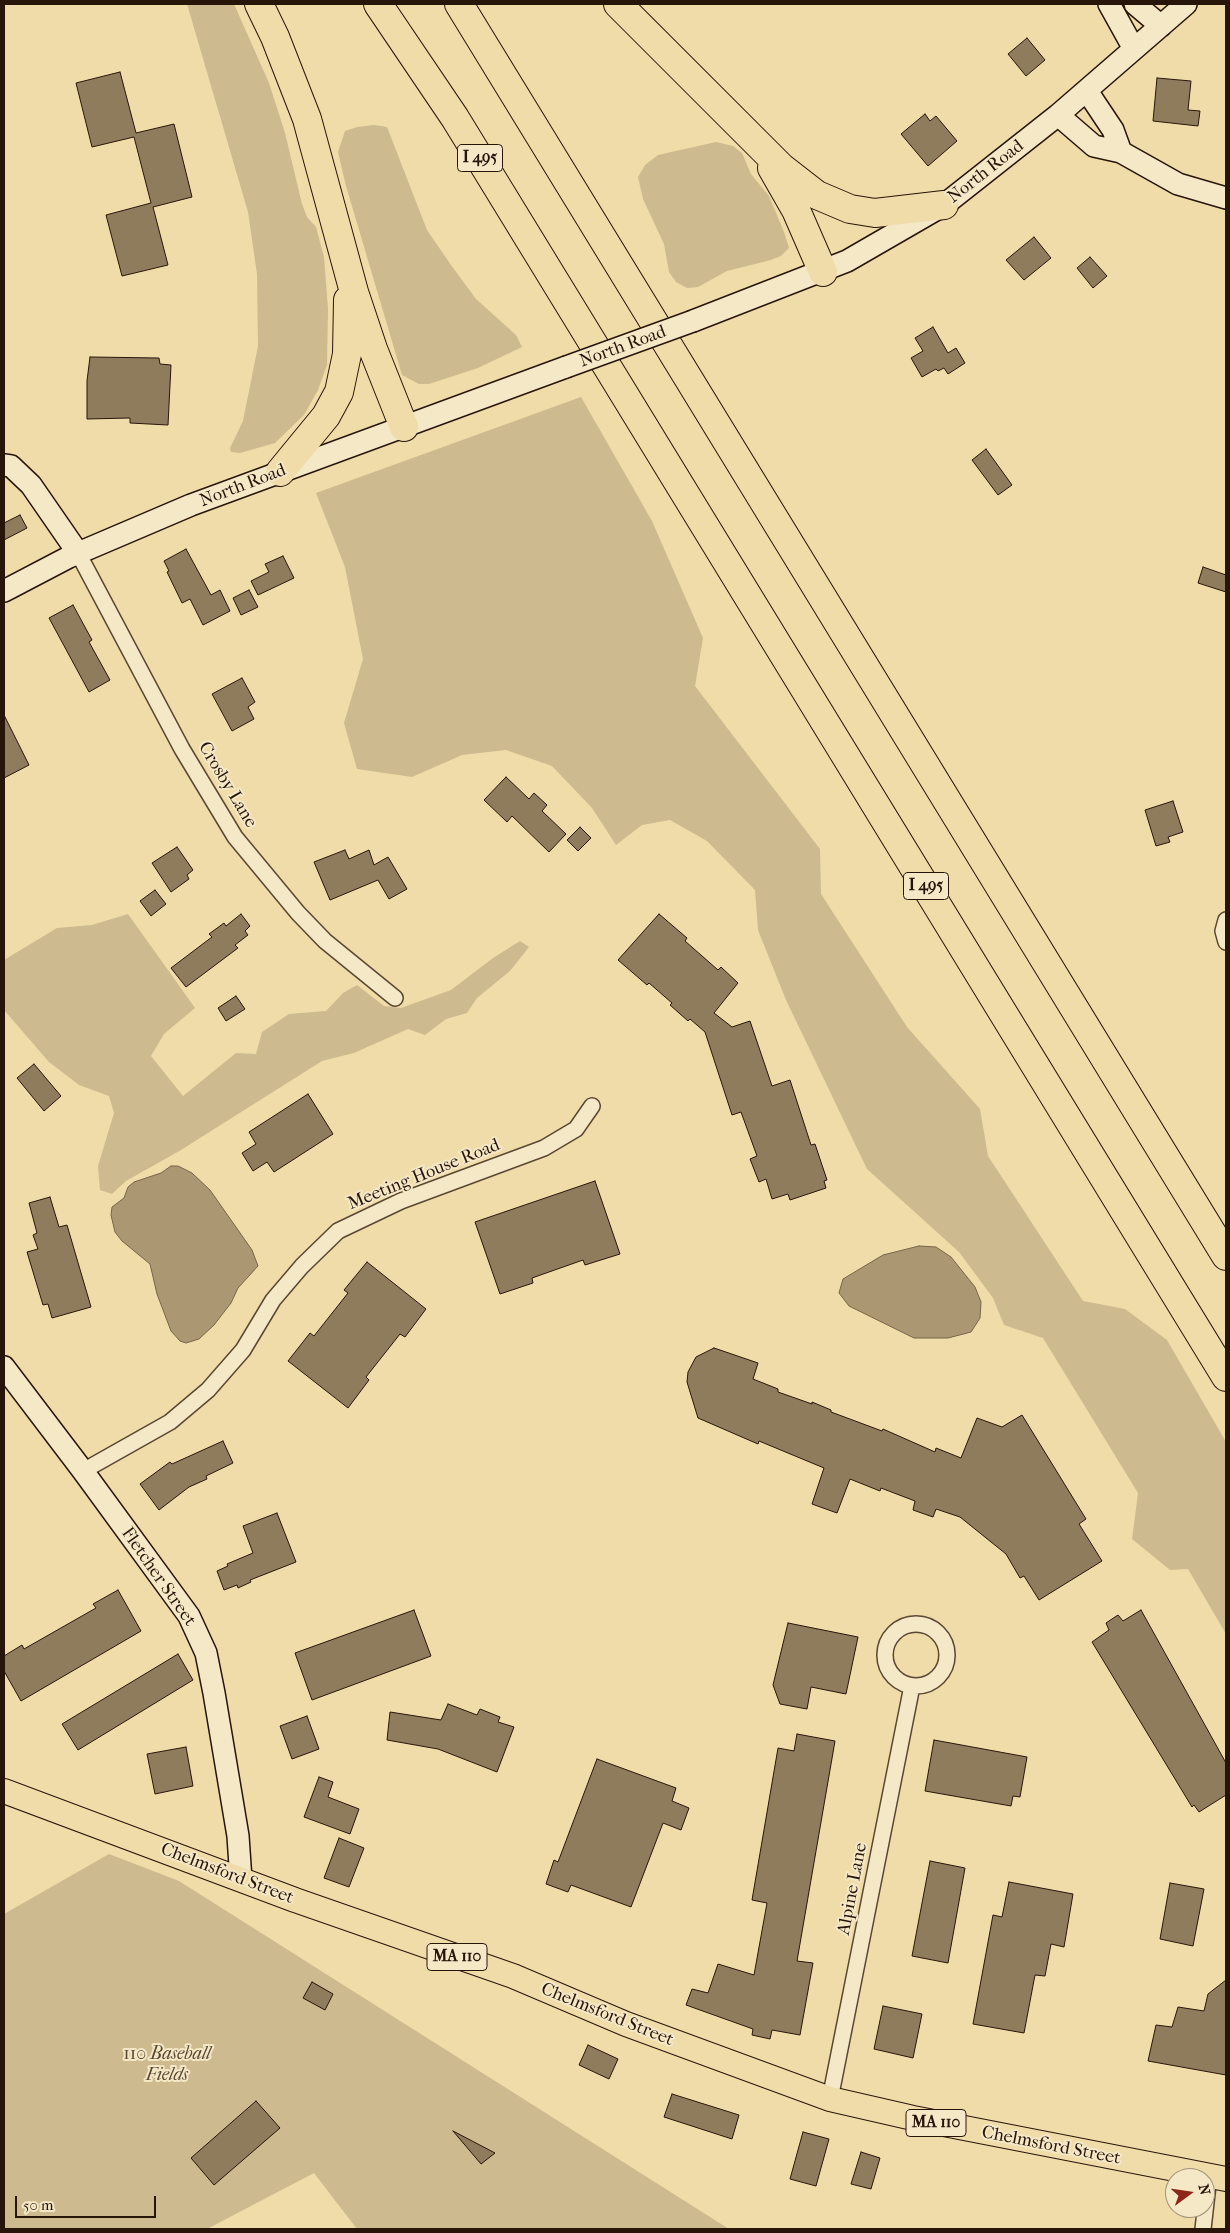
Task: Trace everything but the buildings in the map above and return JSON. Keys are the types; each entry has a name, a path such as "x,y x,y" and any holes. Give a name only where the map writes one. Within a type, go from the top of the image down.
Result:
{"highway":[{"path":"259,4 275,36 307,120 337,230 373,350 404,427"},
{"name":"I 495","path":"378,4 460,126 1226,1377"},
{"path":"458,4 1226,1256"},
{"path":"618,4 755,142 808,190 850,209 875,214 944,205"},
{"path":"755,142 792,202 823,272"},
{"path":"280,472 326,416 336,399 344,378 348,354 349,307 337,230"},
{"path":"1103,1054 1226,1234"}],"main road":[{"path":"1109,4 1134,49"},
{"path":"1135,4 1161,26"},
{"name":"North Road","path":"4,591 78,553 191,505 693,322 823,272 871,249 944,205 1087,91 1186,4"},
{"path":"1087,91 1113,130 1121,152"},
{"path":"1058,115 1094,146 1121,152 1178,184 1226,198"},
{"path":"4,465 11,466 31,485 78,553"},
{"name":"Fletcher Street","path":"4,1367 189,1616 206,1653 238,1836 241,1880"},
{"name":"Chelmsford Street","path":"4,1791 241,1880 513,1976 626,2024 830,2099 914,2118 1218,2177"}],"street":[{"name":"Crosby Lane","path":"78,553 182,749 235,837 298,913 325,941 395,998"},
{"path":"1226,920 1223,931 1226,942"},
{"name":"Meeting House Road","path":"83,1471 170,1422 208,1390 243,1350 273,1300 302,1266 338,1231 401,1201 544,1148 576,1129 592,1106"},
{"path":"916,1623 933,1628 940,1635 947,1652 943,1671 937,1678 930,1683 912,1686 894,1678 885,1661 884,1651 892,1633 899,1628 916,1623"},
{"name":"Alpine Lane","path":"830,2099 912,1686"},
{"path":"1203,2229 1218,2177"}],"green space":[{"path":"187,4 234,4 269,83 285,133 302,204 307,217 316,227 324,257 328,309 327,365 318,390 304,415 275,443 240,453 231,452 230,448 243,421 258,346 257,274 248,212"},
{"path":"374,125 387,127 427,230 476,299 516,335 522,347 478,368 429,384 419,384 402,375 346,186 338,152 345,131"},
{"path":"716,142 733,146 742,153 751,174 769,196 789,248 781,256 771,260 727,271 698,287 687,288 676,282 669,272 664,244 643,199 638,177 645,165 658,155"},
{"path":"581,397 652,521 703,638 695,686 820,849 821,894 907,1027 980,1109 988,1156 1083,1301 1125,1309 1167,1340 1226,1442 1226,1634 1188,1569 1170,1570 1132,1539 1138,1493 1043,1338 1004,1325 993,1298 959,1252 867,1169 786,1000 758,930 755,890 707,841 670,820 642,825 616,845 592,808 552,766 506,750 462,755 412,777 357,769 344,723 363,659 345,567 316,493"},
{"path":"128,914 195,1008 164,1034 151,1056 183,1096 236,1053 256,1054 262,1032 289,1014 326,1011 343,993 357,985 384,1006 401,1008 451,990 493,958 520,941 529,947 510,971 477,998 467,1013 446,1019 425,1035 408,1029 354,1053 322,1061 181,1150 126,1181 112,1194 100,1190 98,1166 114,1113 109,1096 79,1085 49,1062 4,1010 4,960 57,928 92,925"},
{"name":"110 Baseball Fields","path":"109,1854 179,1881 729,2229 357,2229 314,2173 207,2229 4,2229 4,1914"}],"shaded area":[{"path":"171,1166 178,1166 192,1173 210,1190 252,1250 258,1266 238,1288 231,1303 214,1325 199,1339 186,1343 180,1341 171,1331 157,1294 150,1264 122,1241 115,1232 111,1215 112,1207 124,1198 128,1187 134,1182 161,1173"},
{"path":"919,1246 936,1247 951,1257 975,1287 981,1302 980,1318 971,1332 948,1338 914,1338 849,1306 839,1293 843,1279 883,1255"}]}
